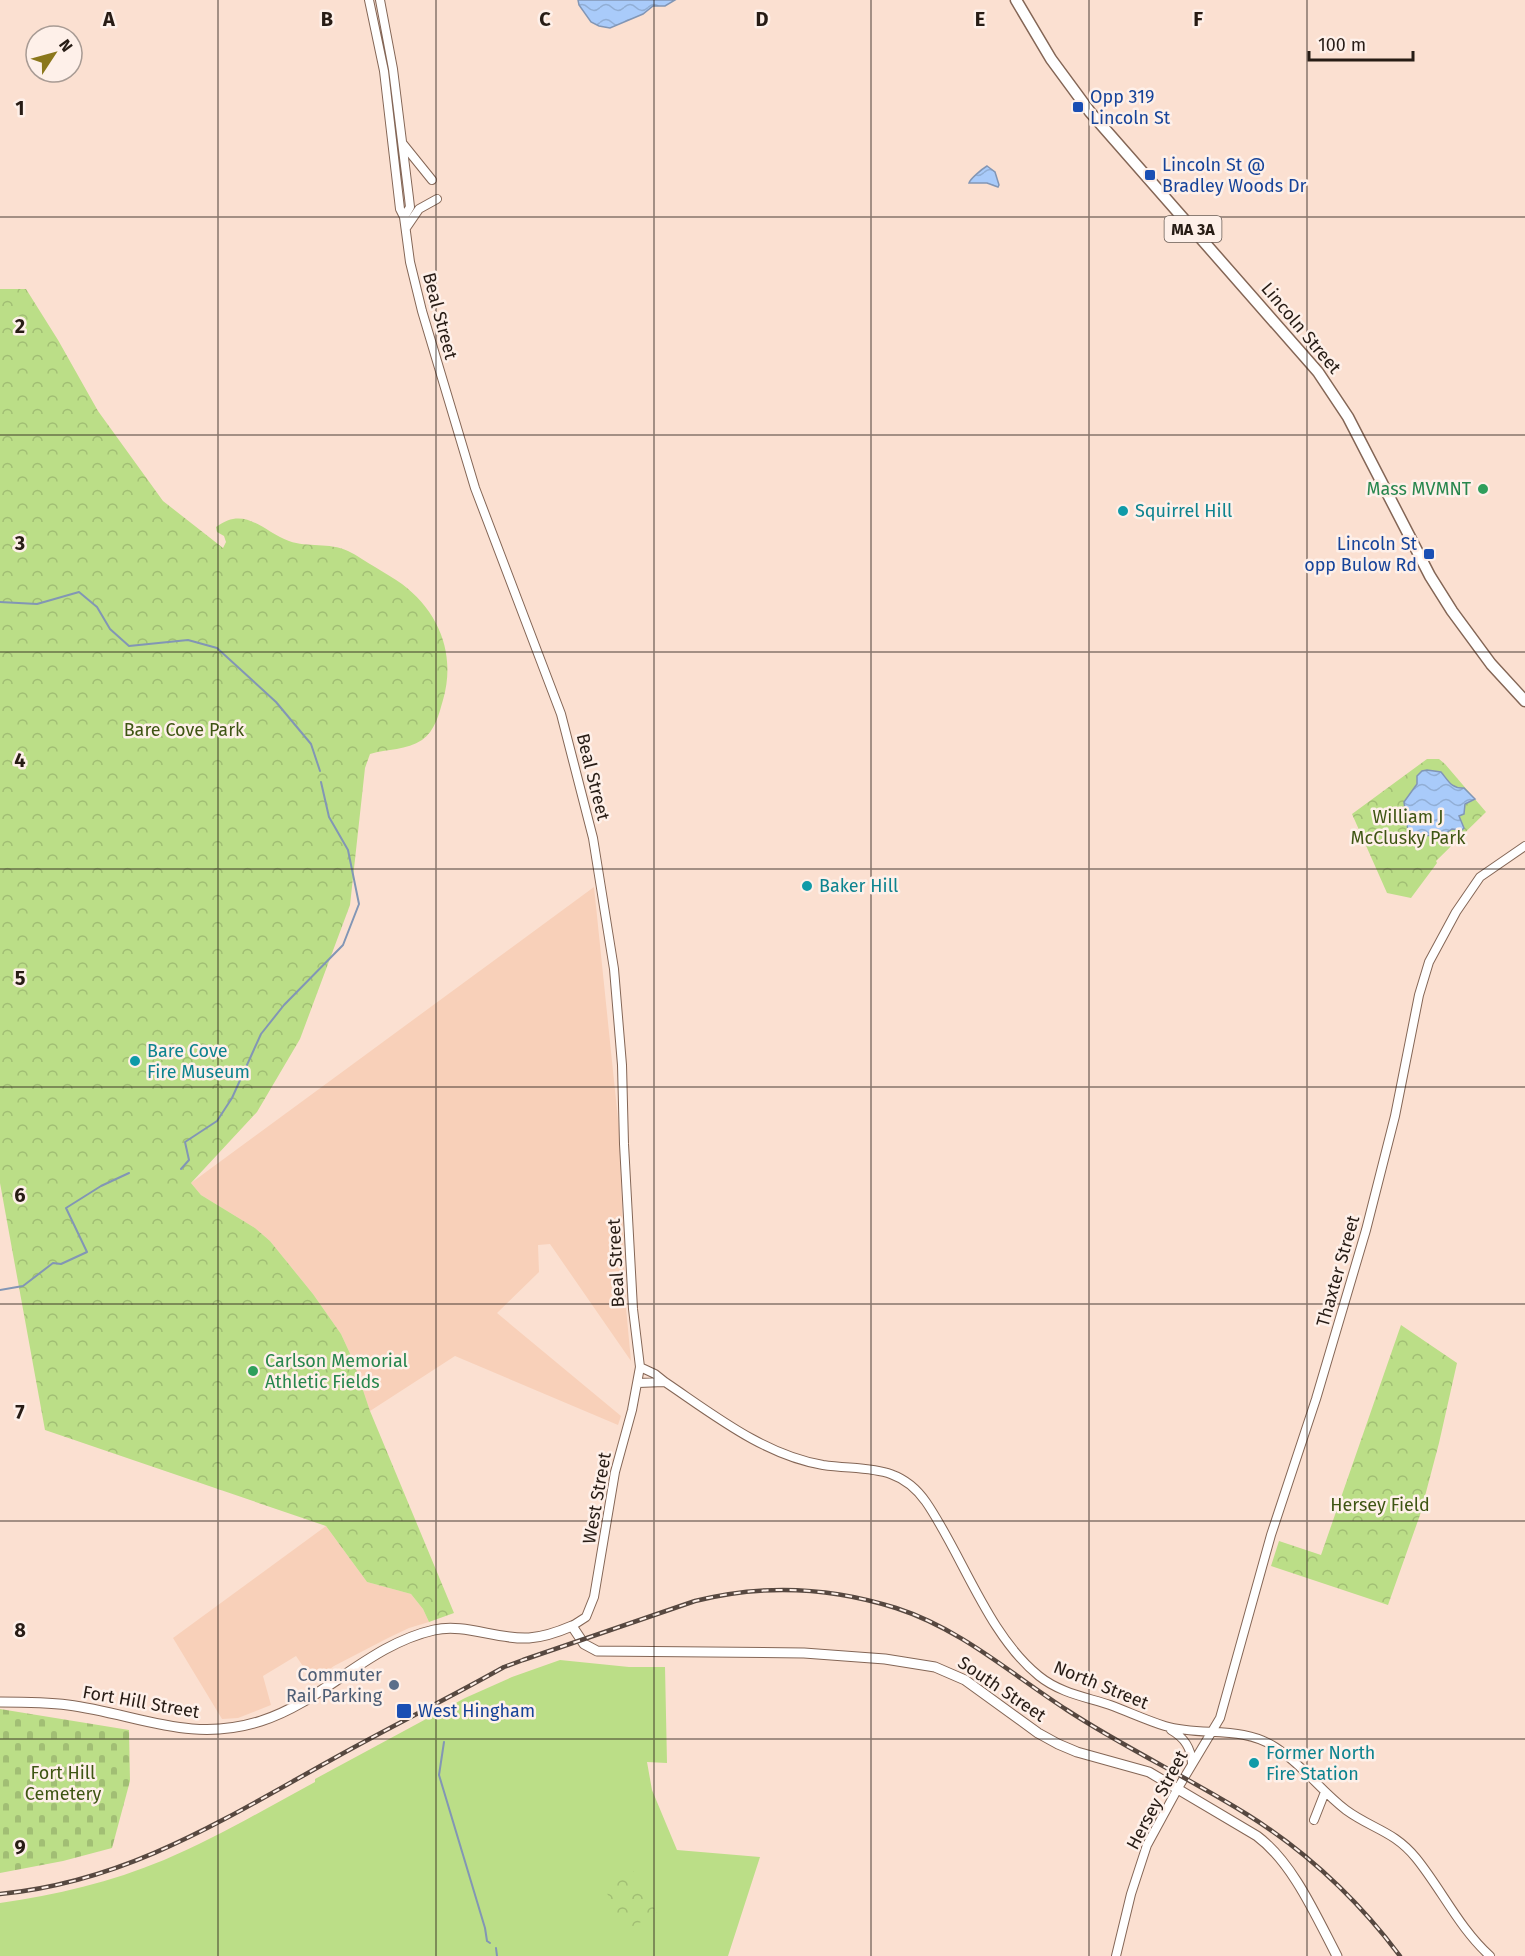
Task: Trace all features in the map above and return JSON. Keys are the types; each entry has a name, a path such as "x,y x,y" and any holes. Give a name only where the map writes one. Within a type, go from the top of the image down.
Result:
{"main road":[{"name":"Lincoln Street","path":"1016,0 1052,59 1090,112 1318,372 1348,417 1393,505 1447,602 1479,649 1525,701"},
{"name":"Fort Hill Street","path":"0,1702 69,1705 192,1730 230,1729 282,1713 380,1652 425,1632 446,1628 528,1638 546,1636 572,1626"},
{"name":"South Street","path":"572,1626 584,1644 597,1651 804,1653 885,1659 935,1667 965,1680 1038,1733 1058,1744 1077,1752 1138,1768 1178,1788 1242,1826 1274,1850 1288,1868 1337,1956"}],"street":[{"name":"Beal Street","path":"369,0 384,71 400,209 404,217 422,311 475,488 561,714 593,838 614,969 622,1065 633,1309 640,1367"},
{"name":"Beal Street","path":"380,0 393,69 410,207 404,217"},
{"path":"402,142 432,180"},
{"path":"406,230 419,209 437,199"},
{"name":"Thaxter Street","path":"1212,1731 1220,1718 1270,1535 1316,1399 1366,1230 1395,1116 1424,977 1440,939 1467,894 1488,870 1525,846"},
{"name":"North Street","path":"640,1367 656,1374 735,1428 772,1448 822,1464 887,1472 911,1484 926,1502 1000,1630 1017,1654 1040,1677 1056,1687 1081,1697 1165,1726 1181,1730 1247,1734 1273,1746 1296,1762 1325,1792 1349,1812 1387,1832 1402,1844 1423,1867 1466,1930 1490,1956"},
{"name":"West Street","path":"572,1626 586,1617 594,1597 615,1472 640,1367"},
{"path":"638,1383 665,1382"},
{"path":"1165,1726 1187,1744 1192,1764"},
{"name":"Hersey Street","path":"1116,1956 1137,1873 1147,1845 1212,1731"},
{"path":"1314,1820 1325,1792"}],"shaded area":[{"path":"594,887 619,1129 626,1308 631,1361 550,1244 538,1245 539,1272 497,1313 621,1416 618,1425 455,1356 370,1411 353,1360 341,1334 313,1294 270,1241 255,1228 201,1195 191,1183"},
{"path":"326,1526 367,1582 411,1594 423,1609 429,1622 388,1638 334,1666 313,1681 296,1656 263,1676 271,1705 238,1718 222,1719 173,1638"}],"green space":[{"name":"Bare Cove Park","path":"0,289 26,289 98,411 163,501 223,548 226,542 224,536 217,532 216,527 236,518 253,522 289,541 341,548 399,582 415,595 426,608 442,636 446,651 447,683 440,711 433,727 422,740 416,743 403,748 370,754 365,768 350,905 300,1039 257,1112 191,1183 201,1195 255,1228 270,1241 313,1294 341,1334 353,1360 370,1411 454,1613 429,1622 423,1609 411,1594 367,1582 326,1526 45,1430 0,1183"},
{"name":"William J McClusky Park","path":"1427,759 1439,759 1445,764 1486,812 1436,861 1437,863 1411,898 1387,893 1352,814"},
{"name":"Hersey Field","path":"1401,1325 1457,1363 1420,1515 1388,1605 1271,1566 1279,1541 1321,1555"},
{"path":"560,1660 629,1667 665,1667 667,1763 647,1762 652,1790 677,1850 760,1857 728,1956 0,1956 0,1903 83,1887 164,1860 240,1823 315,1782 315,1779 465,1698 512,1677"},
{"name":"Fort Hill Cemetery","path":"0,1709 129,1730 130,1781 112,1848 63,1861 0,1873"},
{"path":"635,1871 657,1914 625,1930 604,1887"}],"water":[{"path":"578,0 675,0 665,6 653,6 643,14 610,28 591,22"},
{"path":"987,166 995,172 998,187 987,183 969,183 974,177"},
{"path":"1427,770 1441,772 1453,785 1464,788 1475,799 1465,804 1464,814 1459,816 1464,828 1462,830 1452,829 1443,835 1416,837 1408,831 1404,802 1417,784 1417,776"}],"waterway":[{"path":"0,602 37,604 79,592 97,607 110,629 129,646 188,640 217,648 276,702 311,744 320,771"},
{"path":"181,1169 189,1160 185,1142 217,1121 232,1098 261,1034 284,1005 343,945 359,904 348,850 329,817 321,782"},
{"path":"0,1290 23,1286 53,1263 61,1264 87,1252 66,1208 101,1186 129,1173"},
{"path":"444,1742 439,1775 487,1941 490,1943"},
{"path":"496,1948 497,1956"}],"railway":[{"path":"0,1894 46,1887 90,1876 172,1845 212,1826 504,1667 695,1601 745,1592 796,1590 846,1596 896,1608 920,1617 964,1640 1089,1724 1226,1801 1270,1829 1330,1878 1367,1916 1400,1956"}],"place":[{"name":"Opp 319 Lincoln St","path":"1078,107"},
{"name":"Lincoln St @ Bradley Woods Dr","path":"1150,175"},
{"name":"Mass MVMNT","path":"1483,489"},
{"name":"Squirrel Hill","path":"1123,511"},
{"name":"Lincoln St opp Bulow Rd","path":"1429,554"},
{"name":"Baker Hill","path":"807,886"},
{"name":"Bare Cove Fire Museum","path":"135,1061"},
{"name":"Carlson Memorial Athletic Fields","path":"253,1371"},
{"name":"Commuter Rail Parking","path":"394,1685"},
{"name":"West Hingham","path":"404,1711"},
{"name":"Former North Fire Station","path":"1254,1763"}]}
